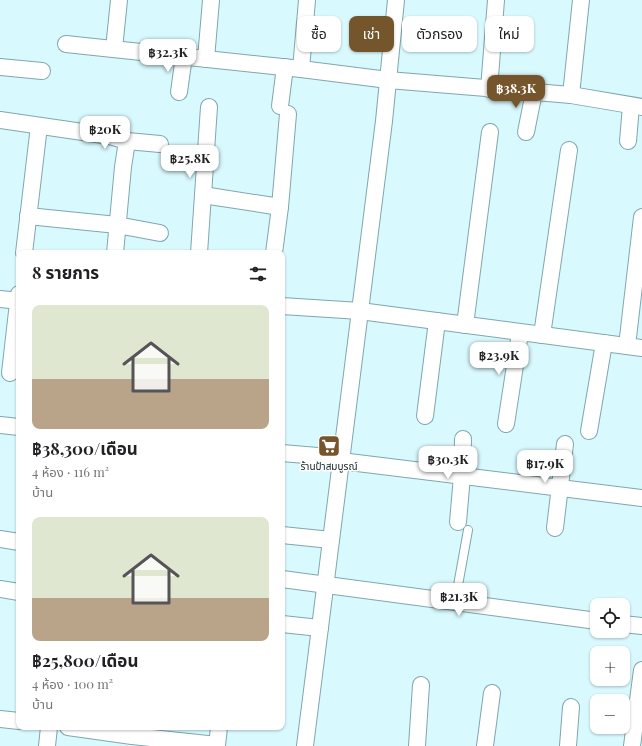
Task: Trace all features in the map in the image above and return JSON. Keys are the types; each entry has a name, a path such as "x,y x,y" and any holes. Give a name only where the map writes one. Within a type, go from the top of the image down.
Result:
{"street":[{"path":"114,49 119,0"},
{"path":"206,58 211,0"},
{"path":"301,69 307,0"},
{"path":"305,746 383,128 396,0"},
{"path":"489,89 496,0"},
{"path":"571,95 581,0"},
{"path":"66,44 206,58 388,80 571,95 637,106 628,141"},
{"path":"179,92 184,56"},
{"path":"0,66 42,71"},
{"path":"274,250 280,207 285,67"},
{"path":"526,132 534,92"},
{"path":"198,250 209,107"},
{"path":"0,120 160,144"},
{"path":"24,250 39,126"},
{"path":"465,325 490,132"},
{"path":"115,250 127,140"},
{"path":"542,335 569,150"},
{"path":"203,194 280,207"},
{"path":"28,216 117,225 160,233"},
{"path":"285,306 360,311 634,347 642,218"},
{"path":"0,299 16,298"},
{"path":"425,416 437,321"},
{"path":"10,373 16,323"},
{"path":"506,424 520,333"},
{"path":"589,431 604,343"},
{"path":"0,425 16,427"},
{"path":"463,439 463,526"},
{"path":"555,528 565,444"},
{"path":"285,453 642,498"},
{"path":"285,535 331,540"},
{"path":"0,539 16,542"},
{"path":"285,579 590,619"},
{"path":"0,589 16,592"},
{"path":"285,624 320,628"},
{"path":"630,625 642,626"},
{"path":"632,746 642,670"},
{"path":"417,746 421,685"},
{"path":"485,746 492,692"},
{"path":"568,746 571,707"},
{"path":"0,719 16,721"},
{"path":"47,746 49,730"},
{"path":"89,730 217,746 220,730"}],"lane":[{"path":"455,602 463,526"}],"place":[{"name":"ร้านป้าสมบูรณ์","path":"329,446"}]}
